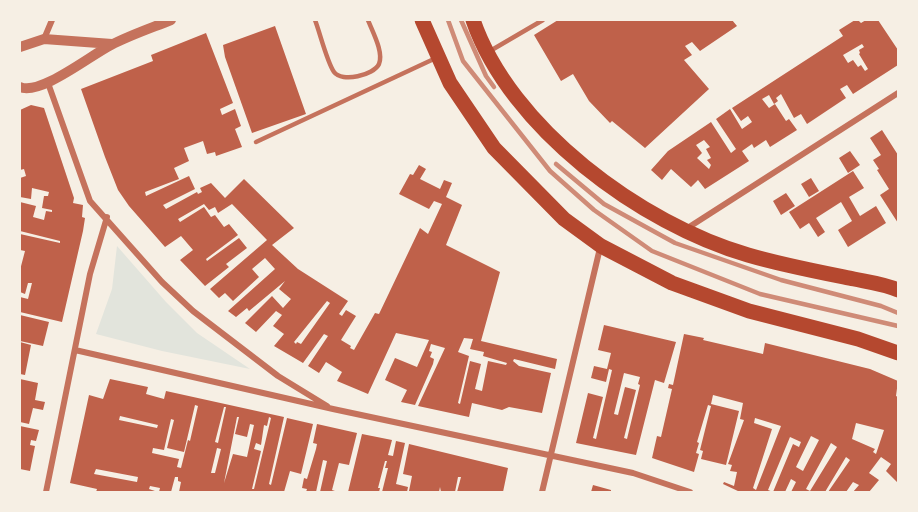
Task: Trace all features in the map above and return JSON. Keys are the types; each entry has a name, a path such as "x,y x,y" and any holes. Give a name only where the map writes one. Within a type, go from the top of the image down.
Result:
{"main road":[{"path":"422,20 450,83 494,148 564,219 601,246 672,283 749,311 858,339 898,353"},
{"path":"473,20 488,52 517,97 567,153 627,197 683,231 747,255 897,286"}],"street":[{"path":"44,39 52,20"},
{"path":"21,89 48,82 112,44 171,20"},
{"path":"20,47 44,39 112,44"},
{"path":"48,82 90,201 107,217 162,282 193,310 278,376 333,409"},
{"path":"683,231 898,93"},
{"path":"46,492 90,274 107,217"},
{"path":"542,492 601,246"},
{"path":"75,350 333,409 633,473 690,492"}],"lane":[{"path":"315,20 333,71 340,78 349,79 374,70 378,64 380,56 368,20"},
{"path":"488,52 543,20"},
{"path":"256,142 439,57"}],"shaded area":[{"path":"117,246 166,302 197,333 250,369 162,351 96,334 112,289"}],"building":[{"path":"558,20 732,20 737,26 700,51 692,42 685,46 692,55 684,60 709,89 645,148 612,121 610,123 589,101 573,74 561,81 534,35"},
{"path":"855,20 861,23 866,20 878,20 898,50 898,65 853,94 847,85 840,89 846,98 807,124 801,114 794,118 781,94 776,98 778,101 774,104 769,95 762,99 769,108 775,104 786,121 789,119 797,130 770,147 766,140 754,148 752,144 742,151 749,161 705,189 698,180 691,187 671,169 662,180 651,170 668,151 711,122 731,153 736,149 716,119 730,109 742,129 752,122 748,116 741,121 732,108 843,36 839,30","holes":["862,44 864,47 859,50 859,54 868,69 865,71 853,60 848,63 843,55","704,140 710,147 706,149 711,158 707,160 711,165 709,169 697,158 702,153 696,145"]},
{"path":"275,26 306,114 252,133 225,57 223,45"},
{"path":"206,33 233,103 220,109 222,115 235,109 241,126 235,129 242,147 216,156 215,152 207,154 203,141 184,148 189,161 174,168 179,179 145,192 146,196 189,176 195,189 163,205 166,209 197,192 198,194 202,192 200,188 211,183 225,198 244,179 294,228 272,245 298,269 348,301 339,314 342,316 346,310 356,316 341,340 354,350 375,313 379,314 420,228 428,234 442,204 434,201 429,209 399,194 410,174 413,175 419,165 426,169 420,179 440,189 444,180 452,183 446,197 462,205 446,245 500,272 481,341 557,359 555,369 514,359 513,361 519,366 551,373 542,413 509,407 502,410 472,403 469,417 418,406 445,348 431,344 429,351 432,352 430,357 434,359 433,364 415,405 401,402 407,390 385,380 395,358 417,367 429,340 396,333 368,394 337,381 342,372 326,362 319,373 308,366 328,336 324,334 303,363 274,346 284,334 273,326 282,315 276,311 256,332 245,323 272,296 283,308 291,299 279,289 285,281 249,311 247,308 236,317 228,311 275,269 265,258 252,269 259,277 233,301 225,293 219,298 210,289 267,240 232,204 218,213 215,207 209,210 204,204 178,219 180,222 204,207 211,217 215,215 224,227 229,224 238,235 206,259 207,261 239,238 247,248 226,264 229,267 205,286 180,260 193,250 181,236 165,247 118,190 81,89 153,61 151,55","holes":["327,301 330,303 301,344 297,342 296,344 294,342","464,338 473,339 470,349 484,352 483,356 507,363 506,365 488,361 482,391 475,389 481,364 470,361 460,404 458,403 469,356 458,352"]},
{"path":"31,105 44,108 74,198 73,203 83,205 82,217 85,218 62,322 20,312 20,297 28,299 32,283 28,283 25,294 20,292 20,270 25,251 20,250 20,234 60,243 60,241 20,231 20,202 36,206 33,217 44,220 46,211 52,212 52,210 42,208 44,196 48,196 49,192 32,188 31,199 20,197 20,178 26,176 24,169 20,170 20,110"},
{"path":"882,130 898,155 898,223 880,195 889,189 873,160 881,155 870,138"},
{"path":"850,151 860,165 848,173 839,158"},
{"path":"853,171 864,188 849,197 860,216 876,206 886,223 848,247 838,230 852,221 841,202 816,218 825,232 818,237 809,223 800,229 789,212"},
{"path":"811,178 819,191 809,197 801,184"},
{"path":"786,193 795,206 781,215 773,201"},
{"path":"20,315 49,322 43,346 20,341"},
{"path":"604,325 676,342 664,383 655,380 636,455 576,443 588,393 603,397 593,438 596,439 612,370 609,369 606,382 591,378 594,366 607,369 611,353 598,350","holes":["624,373 640,377 638,384 640,385 627,439 624,438 636,390 625,387 618,415 614,414"]},
{"path":"684,334 763,354 765,343 870,369 898,381 896,396 898,397 898,483 886,471 891,464 881,457 869,473 879,480 869,492 853,492 859,485 853,482 846,492 828,492 850,460 846,457 825,492 791,492 796,482 791,479 785,492 773,492 740,492 723,484 724,482 734,486 737,472 730,471 732,465 728,464 744,420 740,419 743,403 713,395 711,404 739,411 726,465 701,459 703,451 700,450 711,406 708,405 697,442 699,443 696,453 699,454 694,472 652,458 657,436 661,437 672,389 668,388 669,384 673,385","holes":["755,418 781,426 756,490 753,488 772,429 754,423","856,423 884,430 876,454 873,452 875,449 852,439","811,436 819,440 803,471 796,467","790,437 801,442 799,447 793,444 773,492 768,490","831,443 837,447 810,491 806,489"]},
{"path":"20,342 31,345 25,375 20,374"},
{"path":"20,379 38,383 35,400 45,402 43,410 33,408 29,424 20,422"},
{"path":"110,379 148,387 146,394 164,399 166,391 284,417 269,484 271,485 287,418 313,424 301,474 290,471 284,492 179,492 181,482 178,481 178,477 175,477 171,492 159,492 160,488 150,486 149,489 158,492 96,492 97,489 70,483 89,395 103,399","holes":["195,405 198,406 181,468 177,467 179,459 152,453 153,448 164,450 171,419 174,420 167,448 184,452","224,407 226,407 218,443 215,442","120,416 158,425 157,428 119,420","237,417 239,417 235,434 247,437 250,424 254,425 247,457 233,454 224,483","269,417 271,418 254,489 252,489 261,451 254,449 256,443 261,445 264,425 267,426","217,448 221,449 215,473 211,473","96,469 138,477 137,482 94,474"]},
{"path":"317,424 357,433 349,465 339,463 332,490 338,492 320,492 327,461 323,460 316,492 306,492 307,489 302,488 316,449 317,444 313,443"},
{"path":"20,426 39,430 36,441 31,440 30,445 35,446 30,471 20,469"},
{"path":"362,434 392,440 388,455 393,456 396,441 405,443 396,484 408,487 407,492 382,492 388,468 385,468 387,461 385,461 379,492 348,492"},
{"path":"409,444 508,468 503,492 457,492 461,477 458,477 455,492 441,492 440,487 439,492 409,491 412,476 403,474"},
{"path":"593,485 611,490 611,492 591,492"}],"railway":[{"path":"448,20 463,61 550,171 594,210 652,251 760,294 898,326"},
{"path":"461,20 486,76 494,87"},
{"path":"556,164 604,204 675,243 781,280 881,306 898,313"}]}
